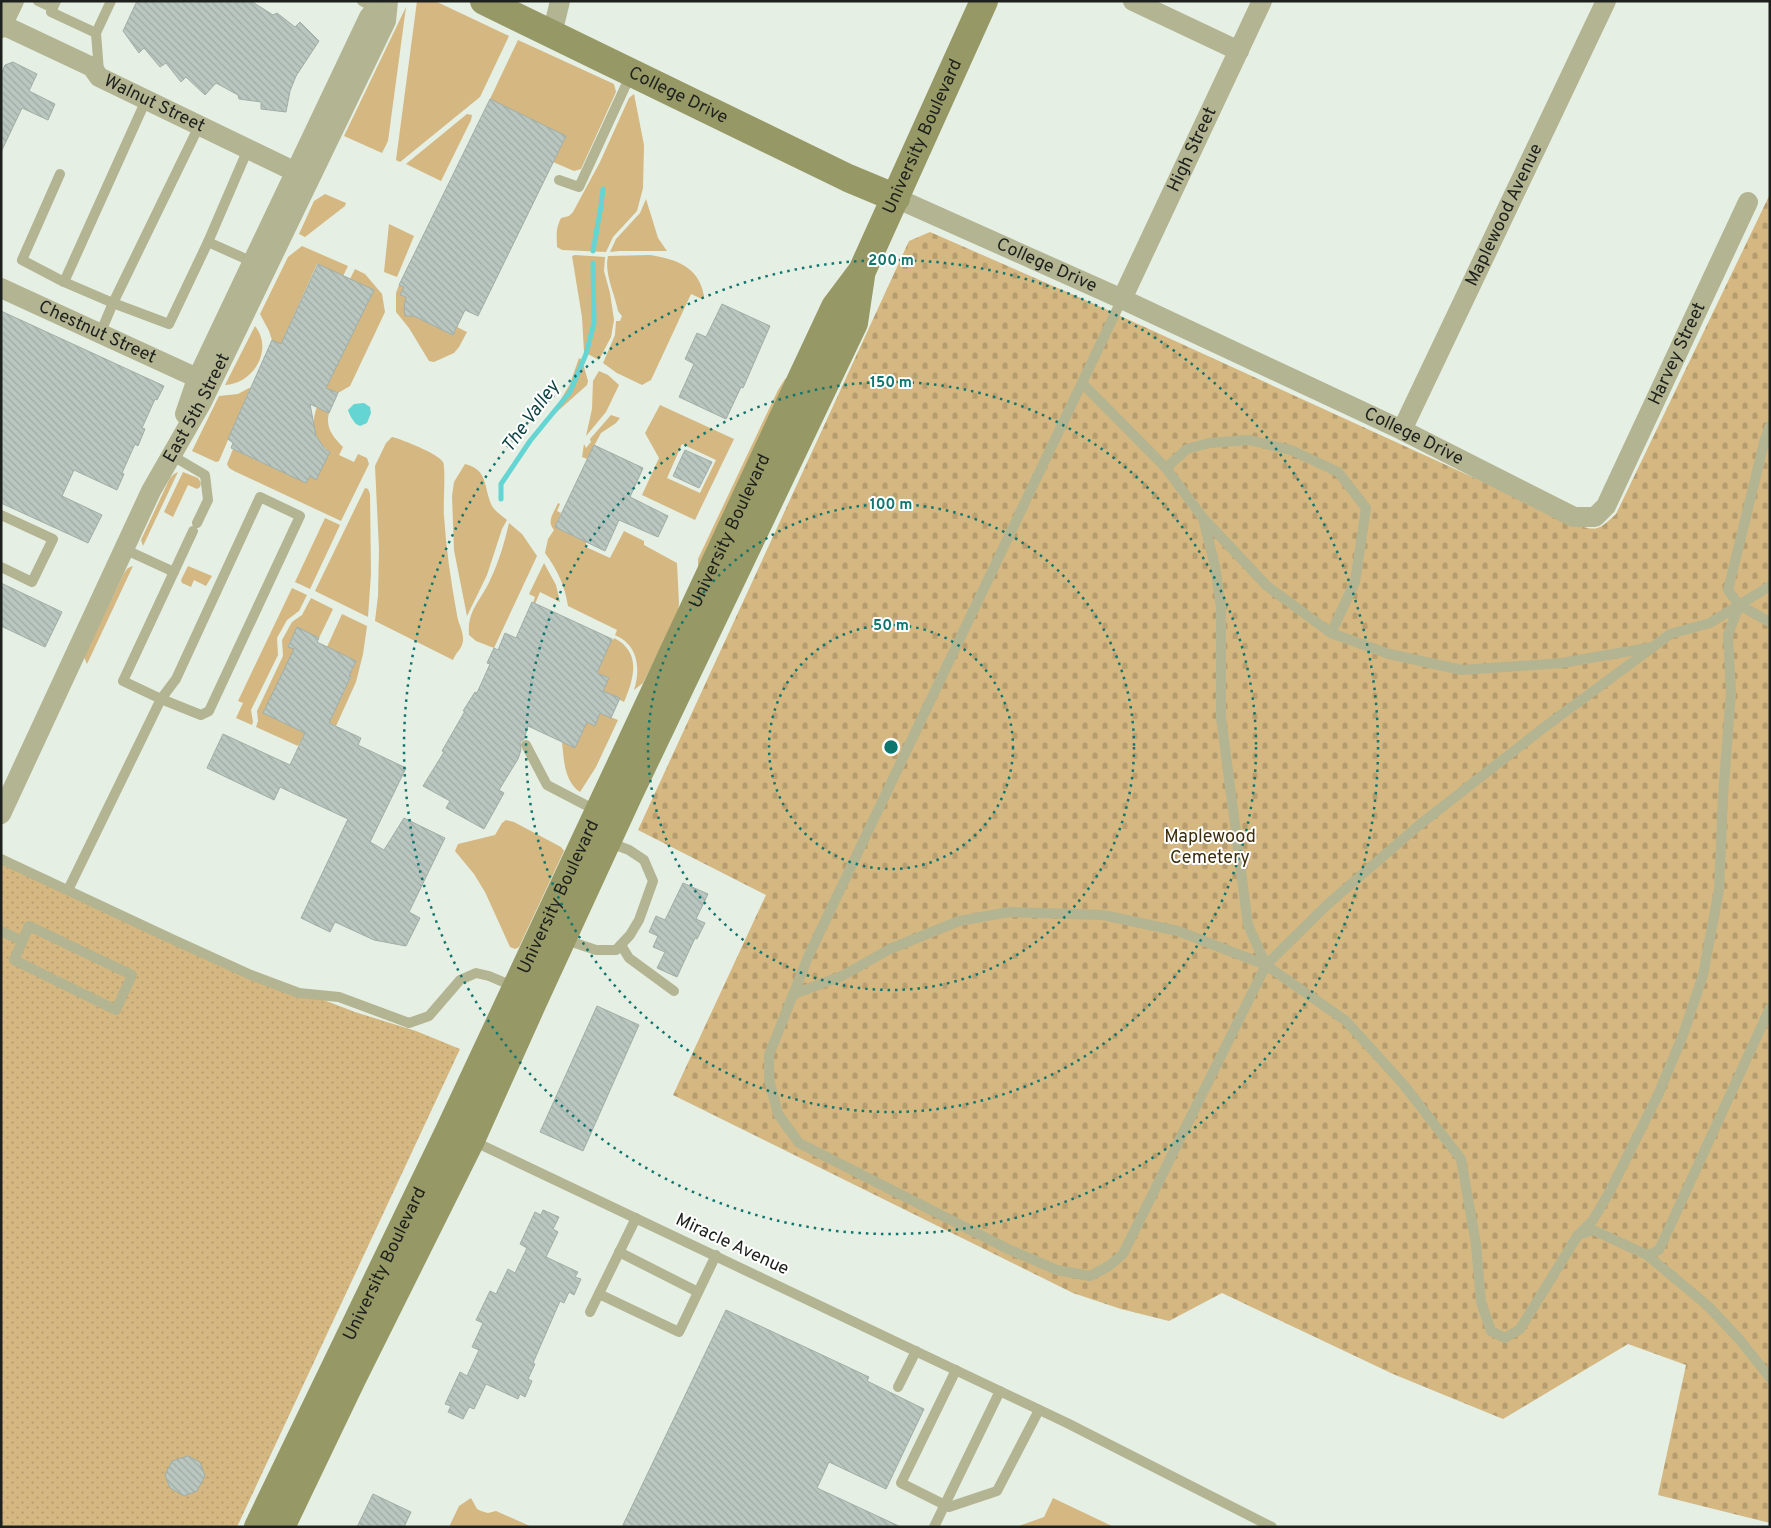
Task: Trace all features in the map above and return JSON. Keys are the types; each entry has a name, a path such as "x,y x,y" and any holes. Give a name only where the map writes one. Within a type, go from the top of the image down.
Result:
{"main road":[{"name":"College Drive","path":"484,1 840,174 896,198"},
{"name":"University Boulevard","path":"281,1527 352,1379 460,1135 516,988 598,829 819,369 854,323 862,272 984,1"},
{"name":"University Boulevard","path":"258,1527 562,938 598,829"}],"street":[{"path":"2,26 14,1"},
{"path":"552,34 560,1"},
{"path":"1133,1 1239,51"},
{"name":"High Street","path":"1122,299 1262,1"},
{"name":"Maplewood Avenue","path":"1402,430 1606,1"},
{"name":"East 5th Street","path":"1,814 151,491 202,402 260,265 303,175 386,21 379,5"},
{"name":"Walnut Street","path":"2,26 92,67 99,76 303,175"},
{"name":"College Drive","path":"896,198 1122,299 1402,430 1574,517 1595,517 1606,506"},
{"name":"Harvey Street","path":"1606,506 1748,202"},
{"path":"171,455 196,378 260,265"},
{"name":"Chestnut Street","path":"1,288 196,378"}],"lane":[{"path":"38,1 54,5 50,12 96,33"},
{"path":"99,76 96,33 111,1"},
{"path":"559,180 579,187 632,73"},
{"path":"64,282 146,100"},
{"path":"100,334 113,303 199,126"},
{"path":"60,174 22,260 64,282 169,324 208,242 248,149"},
{"path":"208,242 260,265"},
{"path":"1122,299 808,957 769,1056 769,1079 778,1114 799,1143 1008,1249 1056,1270 1090,1276 1110,1266 1123,1254 1266,965 1327,905 1418,826 1542,730 1670,634 1710,623 1770,586"},
{"path":"196,378 201,388 202,402"},
{"path":"1082,383 1166,468 1203,518 1267,586 1331,633 1389,654 1462,670 1562,663 1653,647"},
{"path":"1770,426 1765,439 1728,590 1739,605 1770,622"},
{"path":"1166,468 1186,449 1209,443 1249,440 1291,450 1338,472 1366,508 1355,582 1331,633"},
{"path":"68,890 161,699 176,679 260,497 300,516 209,711 201,715 161,699 123,682 208,500 205,475 171,455"},
{"path":"1,514 53,539 32,582 1,567"},
{"path":"1203,518 1215,566 1221,606 1221,717 1248,925 1266,965"},
{"path":"124,549 174,572"},
{"path":"794,994 842,976 890,949 959,922 1009,912 1103,915 1178,931 1266,965 1346,1020 1404,1085 1461,1159 1476,1244 1481,1302 1491,1331 1505,1338 1520,1329 1578,1235 1593,1220 1610,1191 1658,1095 1683,1035 1703,975 1720,890 1723,796 1731,693 1728,635 1739,605"},
{"path":"526,745 547,785 598,829 644,860 653,881 630,935 616,950 596,950 562,938"},
{"path":"1,859 251,975 299,993 339,997 409,1023 429,1016 460,980 476,973 489,976 516,988"},
{"path":"29,926 132,975 116,1010 14,960 22,941 29,926"},
{"path":"1,931 22,941"},
{"path":"621,945 629,958 674,991"},
{"path":"1647,1255 1659,1250 1770,1008"},
{"name":"Miracle Avenue","path":"460,1135 1000,1391 1272,1527"},
{"path":"590,1312 636,1218"},
{"path":"1578,1235 1593,1230 1647,1255 1708,1306 1740,1340 1770,1378"},
{"path":"619,1252 698,1292"},
{"path":"599,1294 679,1332 716,1256"},
{"path":"898,1387 916,1351"},
{"path":"956,1370 901,1483 949,1507 997,1491 1039,1410"},
{"path":"934,1527 1000,1391"}],"green space":[{"path":"417,1 435,1 509,36 480,97 400,162 396,160"},
{"path":"406,7 388,141 382,153 344,136"},
{"path":"518,40 614,84 616,92 581,169 574,171 553,162 566,136 490,99"},
{"path":"634,94 644,145 643,188 637,211 613,237 606,252 562,250 557,247 559,222 561,218 569,216 573,212 600,162 629,98"},
{"path":"467,114 472,115 471,120 441,181 406,164"},
{"path":"325,194 346,203 345,206 305,237 299,234 314,201"},
{"name":"Maplewood Cemetery","path":"1770,194 1770,1523 1658,1495 1686,1365 1628,1344 1503,1419 1393,1374 1222,1293 1169,1321 1121,1309 1073,1293 673,1095 766,895 638,830 909,241 930,232 1092,303 1573,523 1592,529 1601,527 1616,514"},
{"path":"646,199 658,238 667,251 610,252 616,239 640,213"},
{"path":"389,224 414,236 397,277 384,272"},
{"path":"302,246 348,266 343,276 317,264 281,344 272,340 260,314 288,257"},
{"path":"650,255 677,262 691,271 697,278 704,296 702,299 691,294 651,380 642,385 617,373 603,363 615,335 616,321 620,321 622,316 618,311 610,284 607,263 608,256"},
{"path":"572,256 605,257 604,271 614,320 611,337 599,360 584,352 582,317"},
{"path":"355,269 365,274 382,294 385,312 350,386 338,393 326,388 374,290 350,279"},
{"path":"399,285 404,287 400,295 407,298 406,316 414,316 453,335 457,327 467,332 454,353 434,362 429,361 409,328 396,312 396,293"},
{"path":"255,326 260,335 262,345 258,364 244,379 225,385"},
{"path":"579,358 582,360 588,381 587,385 550,418 570,384"},
{"path":"599,371 608,375 619,385 606,412 586,436 592,409 593,381"},
{"path":"794,375 698,574 698,559 778,390 785,379"},
{"path":"249,388 258,392 249,391 219,461 216,462 192,451 219,396 238,394"},
{"path":"660,405 734,439 695,520 642,495 659,458 645,433","holes":["682,444 716,460 700,493 667,478"]},
{"path":"317,407 329,413 328,423 331,432 343,447 339,455 354,462 358,454 367,458 369,464 341,521 234,471 227,464 233,449 306,483 310,476 316,479 330,452 320,443 315,432 314,420"},
{"path":"611,415 620,418 601,433 587,459 582,457 584,444 586,448 591,442 590,439"},
{"path":"392,437 427,451 443,462 447,553 457,615 463,638 453,660 375,621 378,596 379,549 375,466 386,443"},
{"path":"465,464 478,470 482,475 492,506 507,520 502,529 487,575 467,616 454,550 452,496 454,482"},
{"path":"178,472 143,546 141,540 170,478"},
{"path":"183,472 198,478 201,483 197,489 188,485 173,517 164,512"},
{"path":"365,488 368,489 370,494 371,573 368,617 315,591"},
{"path":"558,503 560,504 557,511 561,513 555,527 586,542 586,547 610,558 624,531 644,541 644,545 677,563 678,613 643,683 634,690 637,666 633,651 623,639 615,635 617,630 568,606 560,578 545,553 548,539 554,530 551,520"},
{"path":"325,518 340,525 310,589 295,582"},
{"path":"509,523 522,534 537,556 494,648 476,641 469,635 469,626 473,611 497,565"},
{"path":"544,563 556,585 560,602 540,592 535,604 533,603 535,597 529,594"},
{"path":"133,566 87,664 84,657 124,573"},
{"path":"188,566 212,576 206,586 194,580 191,587 182,583 181,580"},
{"path":"292,588 307,595 299,611 287,620 277,638 278,655 251,710 252,725 236,718 243,703 238,701"},
{"path":"311,598 333,609 319,638 297,628 288,646 294,649 264,713 305,733 298,746 256,727 258,721 257,711 283,656 282,640 292,622 302,615"},
{"path":"342,614 367,626 356,682 336,726 329,723 351,677 349,676 356,661 327,647"},
{"path":"614,638 623,644 632,658 633,675 624,702 603,691 609,678 597,673"},
{"path":"600,713 618,720 596,767 580,792 568,776 564,763 562,742 575,748 587,722 595,725"},
{"path":"506,820 514,822 561,847 564,851 519,947 515,949 510,947 485,892 474,874 455,851 458,844 495,835"},
{"path":"1,859 217,959 355,1012 416,1031 460,1049 237,1527 1,1527"},
{"path":"471,1498 477,1509 481,1511 488,1513 496,1511 532,1527 449,1527 459,1506"},
{"path":"1053,1498 1114,1527 1016,1527 1044,1517"}],"water":[{"path":"364,403 370,407 371,413 367,423 360,426 356,424 348,410 354,404"}],"building":[{"path":"137,1 251,1 273,15 277,13 295,27 300,22 319,41 296,76 290,91 286,112 261,109 261,102 239,99 238,95 216,83 205,95 186,77 181,82 166,63 160,67 144,48 139,53 123,31"},
{"path":"13,62 37,74 29,91 55,104 48,120 22,108 1,152 1,74 5,65"},
{"path":"490,99 566,136 478,316 465,310 453,335 414,316 405,316 406,297 400,295 404,287 399,285"},
{"path":"318,264 374,290 326,388 338,393 329,413 310,404 316,436 325,449 330,452 316,480 310,476 306,483 231,448 233,443 228,439 272,340 281,344"},
{"path":"722,304 770,326 743,388 741,387 726,419 679,397 694,364 685,359 697,333 706,337"},
{"path":"1,311 164,386 157,400 155,399 142,428 145,429 138,446 135,444 122,473 124,474 117,490 74,470 62,496 102,515 88,543 1,503"},
{"path":"594,445 643,468 630,497 668,516 658,537 619,520 605,551 555,527"},
{"path":"685,450 712,462 699,488 673,476"},
{"path":"1,583 62,612 45,647 1,626"},
{"path":"532,602 612,639 597,673 609,678 603,691 620,698 611,718 600,713 595,726 587,722 575,748 528,726 524,739 520,742 521,750 518,759 499,790 504,793 484,829 446,808 450,801 423,786 444,752 442,751 465,711 463,711 475,692 477,693 490,664 487,663 494,648 498,650 505,633 516,638"},
{"path":"297,627 319,638 317,642 356,661 329,723 361,738 358,745 406,768 370,842 384,850 404,818 445,838 409,912 420,918 406,946 374,940 335,922 330,932 301,918 348,819 280,787 274,800 207,768 223,734 290,765 305,733 263,713 294,649 288,647"},
{"path":"683,883 708,894 696,919 705,923 697,939 695,938 677,977 657,968 665,952 653,947 658,936 649,932 656,916 665,920"},
{"path":"597,1006 639,1025 583,1151 540,1132"},
{"path":"543,1210 559,1217 553,1229 558,1232 546,1257 578,1272 575,1277 581,1279 574,1295 569,1292 564,1303 560,1301 533,1363 535,1364 528,1379 532,1381 525,1397 520,1394 518,1399 486,1384 474,1409 469,1407 463,1419 448,1412 451,1406 445,1404 460,1372 467,1376 479,1350 472,1347 483,1323 476,1320 490,1291 496,1294 508,1269 515,1273 527,1248 520,1244 535,1212 541,1215"},
{"path":"726,1310 869,1377 867,1381 924,1409 886,1489 829,1462 817,1488 901,1527 622,1527"},
{"path":"188,1456 200,1462 205,1476 197,1491 184,1496 170,1488 165,1475 172,1461"},
{"path":"373,1494 411,1512 404,1527 357,1527"}],"waterway":[{"name":"The Valley","path":"593,251 603,189"},
{"name":"The Valley","path":"501,499 501,484 530,441 570,392 586,354 594,323 593,263"}]}
